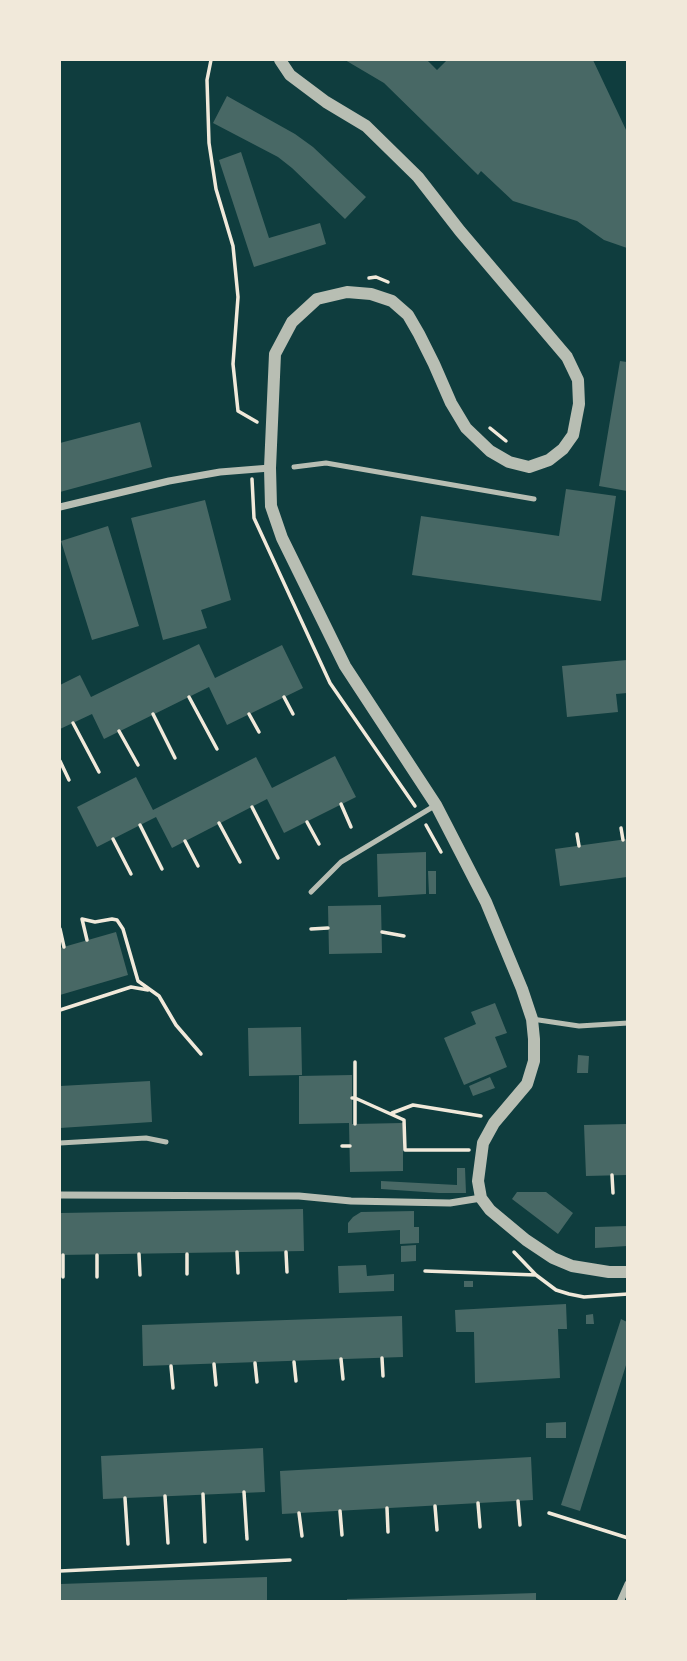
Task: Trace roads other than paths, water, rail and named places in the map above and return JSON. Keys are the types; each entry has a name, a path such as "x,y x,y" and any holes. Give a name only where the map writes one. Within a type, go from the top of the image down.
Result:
{"street":[{"path":"280,60 290,75 326,102 366,126 418,177 567,357 578,380 579,404 573,435 563,449 549,460 529,467 509,462 490,451 466,428 408,315 392,301 371,294 347,292 317,299 292,322 275,354 271,506 282,538 345,666 436,805 486,902 532,1019 534,1061 527,1084 494,1122 483,1143 478,1181 481,1198 490,1210 553,1258 572,1266 628,1272"},
{"path":"60,507 169,481 220,472 270,468"},
{"path":"60,1195 299,1196 351,1201 450,1203 481,1198"},
{"path":"620,1601 628,1584"}],"lane":[{"path":"294,467 326,463 534,499"},
{"path":"311,892 341,862 436,805"},
{"path":"532,1019 579,1026 628,1023"},
{"path":"60,1143 146,1138 166,1142"}]}
